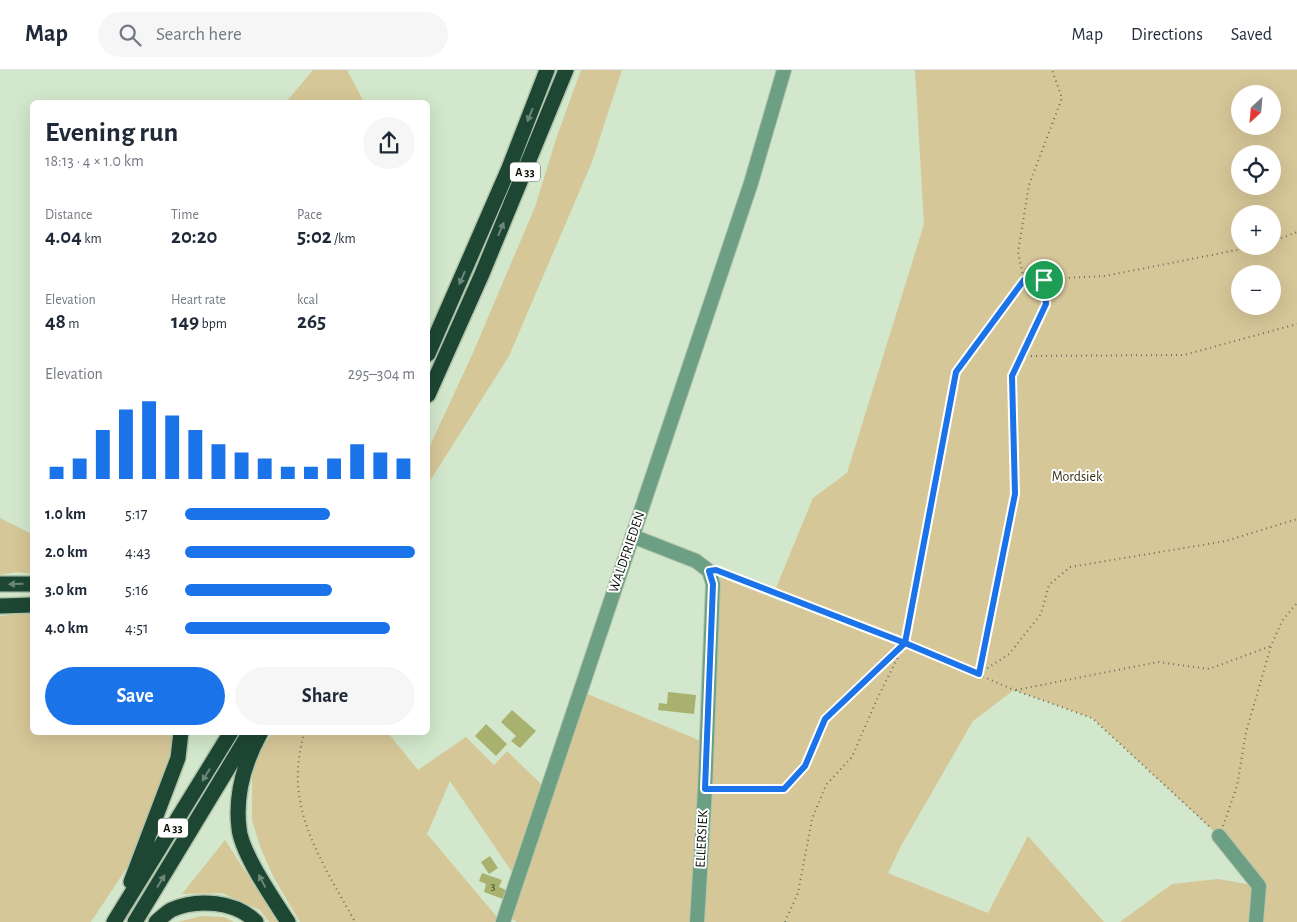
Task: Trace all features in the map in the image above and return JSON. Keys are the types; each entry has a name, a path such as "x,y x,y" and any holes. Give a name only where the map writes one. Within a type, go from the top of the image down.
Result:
{"highway":[{"name":"A 33","path":"430,349 509,168 548,70"},
{"name":"A 33","path":"430,391 490,256 566,70"},
{"path":"0,584 30,584"},
{"path":"0,606 30,605"},
{"path":"114,922 144,850 178,758 181,735"},
{"name":"A 33","path":"114,922 229,735"},
{"name":"A 33","path":"135,922 248,735"},
{"path":"259,735 249,754 242,780 238,828 259,875 288,922"},
{"path":"156,922 172,910 201,902 228,905 256,922"}],"street":[{"name":"WALDFRIEDEN","path":"503,922 751,183 784,70"},
{"path":"632,536 696,561 709,571"},
{"name":"ELLERSIEK","path":"697,922 705,789 713,584 709,571"},
{"path":"1220,836 1259,886 1256,922"}],"path":[{"path":"785,922 798,893 812,819 826,785 852,757 878,697 905,643 956,372 1024,280 1018,252 1029,185 1062,98 1052,70"},
{"path":"1281,238 1297,232"},
{"path":"1024,280 1104,276 1231,251"},
{"path":"979,674 1015,494 1012,376 1046,304 1044,280"},
{"path":"1021,356 1184,355 1297,324"},
{"path":"979,674 1009,654 1041,614 1049,585 1070,567 1226,541 1297,519"},
{"path":"709,571 716,570 905,643 1014,690 1092,718 1220,836 1237,786 1246,732 1271,646 1282,621 1297,603"},
{"path":"705,789 784,789 805,766 825,719 905,643"},
{"path":"1014,690 1158,662 1209,669 1271,646"},
{"path":"304,735 298,753 298,796 304,823 355,922"}],"green space":[{"path":"313,70 347,70 363,100 288,100"},
{"path":"581,70 622,70 592,162 509,356 430,481 430,446 472,355 535,207 557,136"},
{"name":"Mordsiek","path":"915,70 1297,70 1297,922 1120,922 1172,884 1218,879 1258,886 1219,836 1092,718 1014,690 973,721 901,846 888,873 988,913 1028,836 1104,922 703,922 718,576 783,602 776,588 813,498 847,473 924,224"},
{"path":"0,518 30,533 30,574 17,572 0,575"},
{"path":"30,613 30,735 173,735 172,752 148,828 130,863 91,922 0,922 0,616"},
{"path":"585,693 701,741 691,922 517,922 512,919"},
{"path":"271,735 390,735 418,770 466,737 494,765 507,751 542,785 512,872 450,781 427,834 497,917 495,922 300,922 274,878 261,849 252,820 252,778 257,755"},
{"path":"225,840 278,922 269,922 260,910 222,893 182,894"},
{"path":"201,916 224,917 234,922 178,922"}],"building":[{"path":"668,692 696,695 694,714 658,710 659,703 667,704"},
{"path":"512,710 536,731 520,748 511,741 516,736 501,722"},
{"path":"486,724 507,744 496,756 475,736"},
{"path":"490,856 498,868 489,874 481,862"},
{"path":"482,873 502,880 499,887 506,890 503,899 484,892 486,884 479,881"}],"route":[{"path":"1044,280 1024,280 988,326 956,372 905,643 716,570 709,571 713,584 705,789 784,789 805,766 825,719 905,643 979,674 1015,494 1012,376 1046,304 1044,280"}]}
